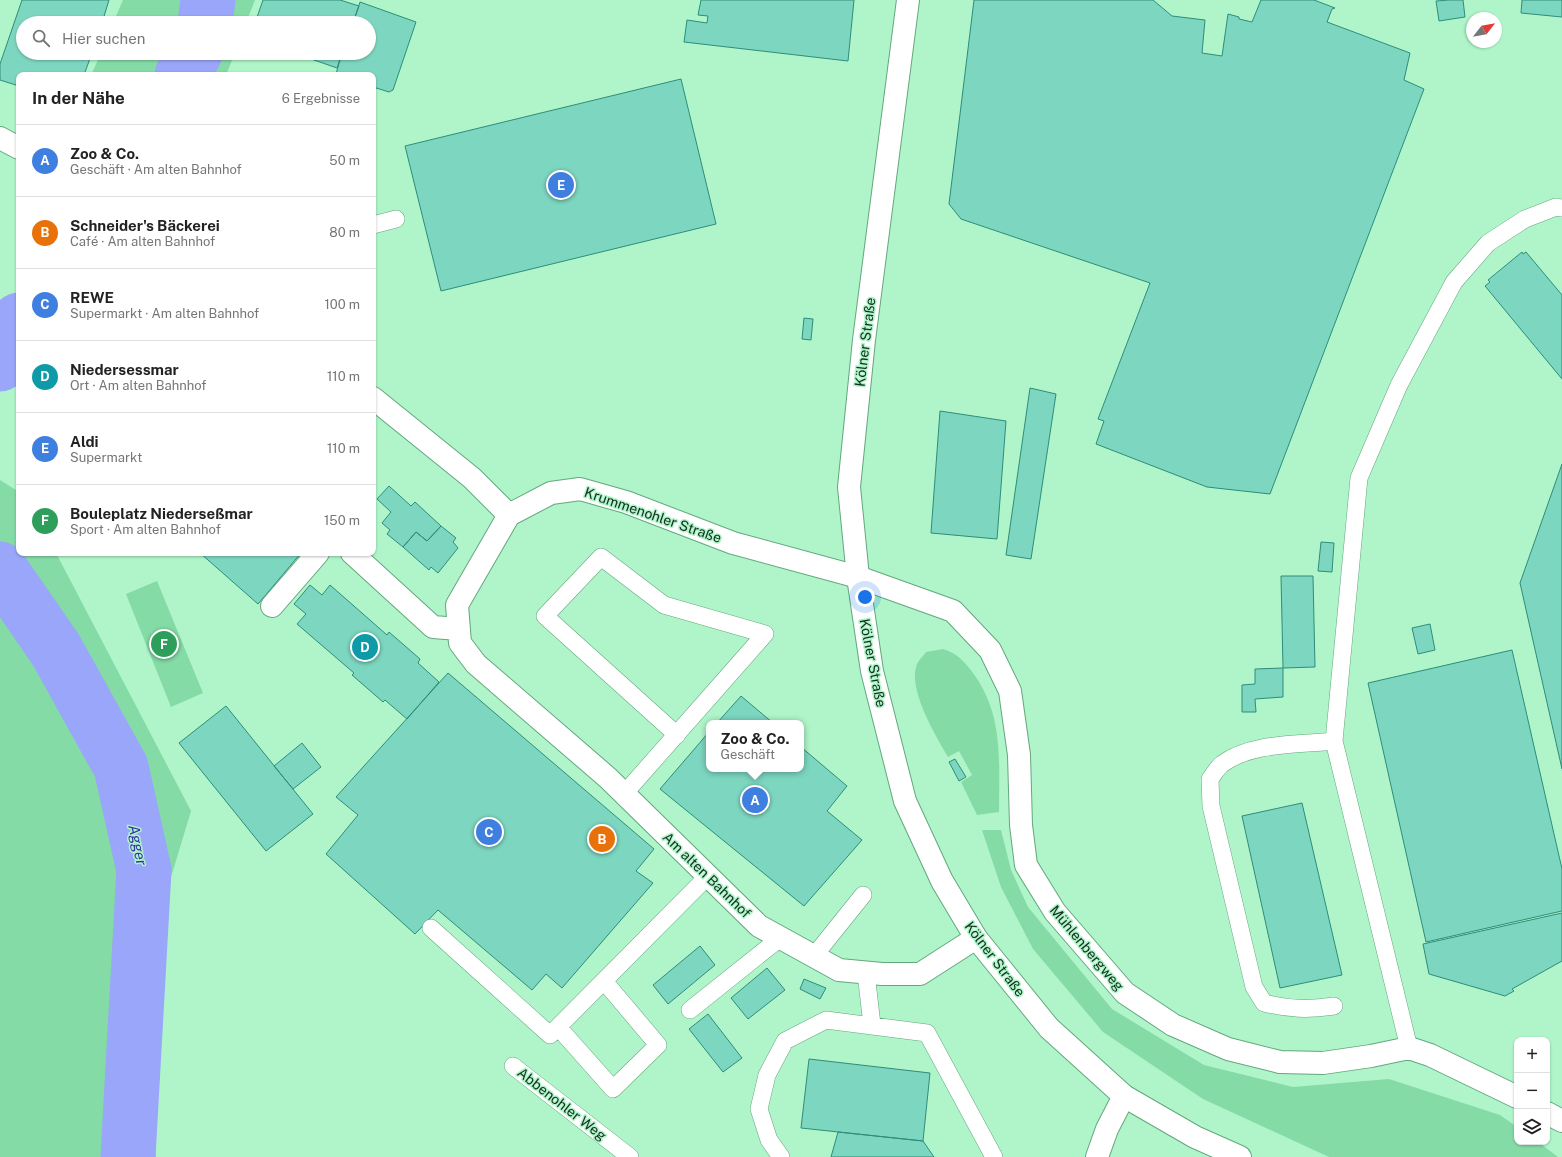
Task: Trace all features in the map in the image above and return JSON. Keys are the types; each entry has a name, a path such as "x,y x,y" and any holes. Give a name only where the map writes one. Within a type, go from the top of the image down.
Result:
{"street":[{"name":"Kölner Straße","path":"908,0 864,340 849,487 858,577 872,671 905,801 942,881 976,938 1049,1028 1124,1096 1195,1137 1240,1157"},
{"path":"0,138 16,146"},
{"path":"376,400 472,478 509,515"},
{"name":"Krummenohler Straße","path":"509,515 551,493 580,489 626,502 733,543 858,577"},
{"name":"Am alten Bahnhof","path":"509,515 458,605 460,643 476,664 624,794 759,926 839,970 866,973 920,974 976,938"},
{"path":"272,606 315,556"},
{"path":"355,556 433,627 459,629"},
{"name":"Mühlenbergweg","path":"858,577 953,611 990,650 1010,691 1019,755 1021,825 1026,865 1055,912 1125,993 1173,1025 1228,1049 1280,1062 1323,1063 1371,1056 1409,1048"},
{"path":"1409,1048 1430,1055 1514,1096"},
{"path":"1097,1157 1107,1130 1124,1096"},
{"path":"1550,1115 1562,1121"}],"lane":[{"path":"1409,1048 1334,741 1359,478 1399,385 1454,282 1488,243 1525,219 1556,207 1562,208"},
{"path":"376,224 396,219"},
{"path":"624,794 677,735 766,634 664,605 601,557 544,616 677,735"},
{"path":"1334,741 1268,748 1245,753 1221,764 1210,779 1212,806 1254,987 1264,1003 1287,1009 1308,1009 1334,1006"},
{"path":"431,928 550,1035 708,876"},
{"path":"814,956 863,895"},
{"path":"690,1010 780,938"},
{"path":"866,973 872,1025"},
{"path":"558,1028 613,1089 658,1045 604,981"},
{"path":"781,1157 769,1140 759,1109 768,1075 786,1041 826,1020 927,1033 994,1157"},
{"name":"Abbenohler Weg","path":"513,1066 630,1157"}],"green space":[{"path":"123,0 255,0 249,16 116,16"},
{"path":"98,60 232,60 227,72 92,72"},
{"path":"0,480 16,490 16,556 58,556 191,811 162,907 150,995 156,1157 0,1157"},
{"path":"157,581 203,693 171,707 126,594"},
{"path":"943,649 957,655 967,665 983,689 990,705 998,740 999,812 977,815 961,782 972,775 959,751 948,757 930,725 919,699 915,674 917,664 926,652"},
{"path":"982,830 1001,830 1011,870 1028,907 1112,1009 1204,1065 1293,1087 1389,1079 1500,1115 1514,1125 1514,1145 1542,1145 1558,1157 1329,1157 1203,1099 1103,1032 1033,949 1001,887"}],"building":[{"path":"22,0 109,0 104,16 16,16"},
{"path":"263,0 340,0 359,6 355,16 257,16"},
{"path":"701,0 854,0 848,61 684,42 687,20 707,23 708,16 698,15"},
{"path":"974,0 1153,0 1172,16 1205,20 1202,53 1222,56 1228,14 1239,17 1239,19 1252,22 1261,0 1314,0 1335,8 1332,9 1327,22 1410,53 1404,80 1424,89 1270,494 1207,487 1096,444 1104,421 1098,419 1150,283 961,219 949,204"},
{"path":"1463,0 1465,17 1439,21 1436,1"},
{"path":"1522,0 1562,0 1562,17 1521,13"},
{"path":"360,2 416,22 393,90 389,92 376,88 376,72 337,72 340,60 376,60 376,16 355,16"},
{"path":"16,17 16,60 89,60 85,72 16,72 16,85 0,80 0,64"},
{"path":"314,60 340,60 337,68"},
{"path":"681,79 716,224 441,291 405,146"},
{"path":"1522,252 1523,254 1526,252 1562,295 1562,379 1485,286 1490,282 1488,280"},
{"path":"804,318 813,319 811,340 802,339"},
{"path":"1030,388 1056,394 1031,559 1006,555"},
{"path":"940,411 1006,421 997,539 931,533"},
{"path":"1562,464 1562,769 1520,583"},
{"path":"389,486 411,506 415,502 441,526 427,541 416,532 403,547 387,534 390,530 382,523 391,512 377,499"},
{"path":"441,526 456,538 453,542 458,548 438,573 431,567 429,570 403,547 416,532 427,541"},
{"path":"1321,542 1334,543 1332,572 1318,571"},
{"path":"203,556 298,556 258,604"},
{"path":"1281,576 1313,576 1315,667 1283,668"},
{"path":"310,585 322,595 330,585 387,635 389,632 420,659 418,663 439,682 407,719 385,700 383,702 352,675 354,673 297,624 306,614 294,604"},
{"path":"1430,624 1435,650 1418,654 1412,628"},
{"path":"1512,650 1562,869 1562,911 1426,942 1368,683"},
{"path":"1283,668 1283,697 1255,699 1256,712 1242,712 1242,685 1255,684 1255,669"},
{"path":"448,673 654,849 636,871 653,883 562,988 546,974 532,990 438,910 415,934 326,854 358,815 336,797"},
{"path":"741,696 769,720 720,720"},
{"path":"226,706 313,814 266,851 179,743"},
{"path":"706,735 706,772 804,772 804,750 847,786 827,811 862,840 804,906 660,789"},
{"path":"302,743 321,767 293,789 274,766"},
{"path":"955,759 966,777 959,781 949,762"},
{"path":"1302,803 1342,975 1280,988 1242,816"},
{"path":"1562,913 1562,961 1512,989 1514,991 1505,996 1429,974 1423,944"},
{"path":"700,946 715,965 668,1004 653,985"},
{"path":"767,968 785,990 748,1019 731,998"},
{"path":"804,979 826,988 820,999 800,989"},
{"path":"708,1014 742,1058 723,1072 689,1029"},
{"path":"809,1059 930,1073 923,1141 801,1128"},
{"path":"838,1132 923,1141 934,1157 831,1157"}],"waterway":[{"name":"Agger","path":"206,16 208,0"},
{"name":"Agger","path":"184,72 191,60"},
{"name":"Agger","path":"0,364 16,327"},
{"name":"Agger","path":"0,569 56,650 121,767 144,870 128,1157"}],"place":[{"name":"Aldi","path":"561,185"},
{"name":"Bouleplatz Niederseßmar","path":"164,644"},
{"name":"Niedersessmar","path":"365,647"},
{"name":"Zoo & Co.","path":"755,800"},
{"name":"REWE","path":"489,832"},
{"name":"Schneider's Bäckerei","path":"602,839"}]}
